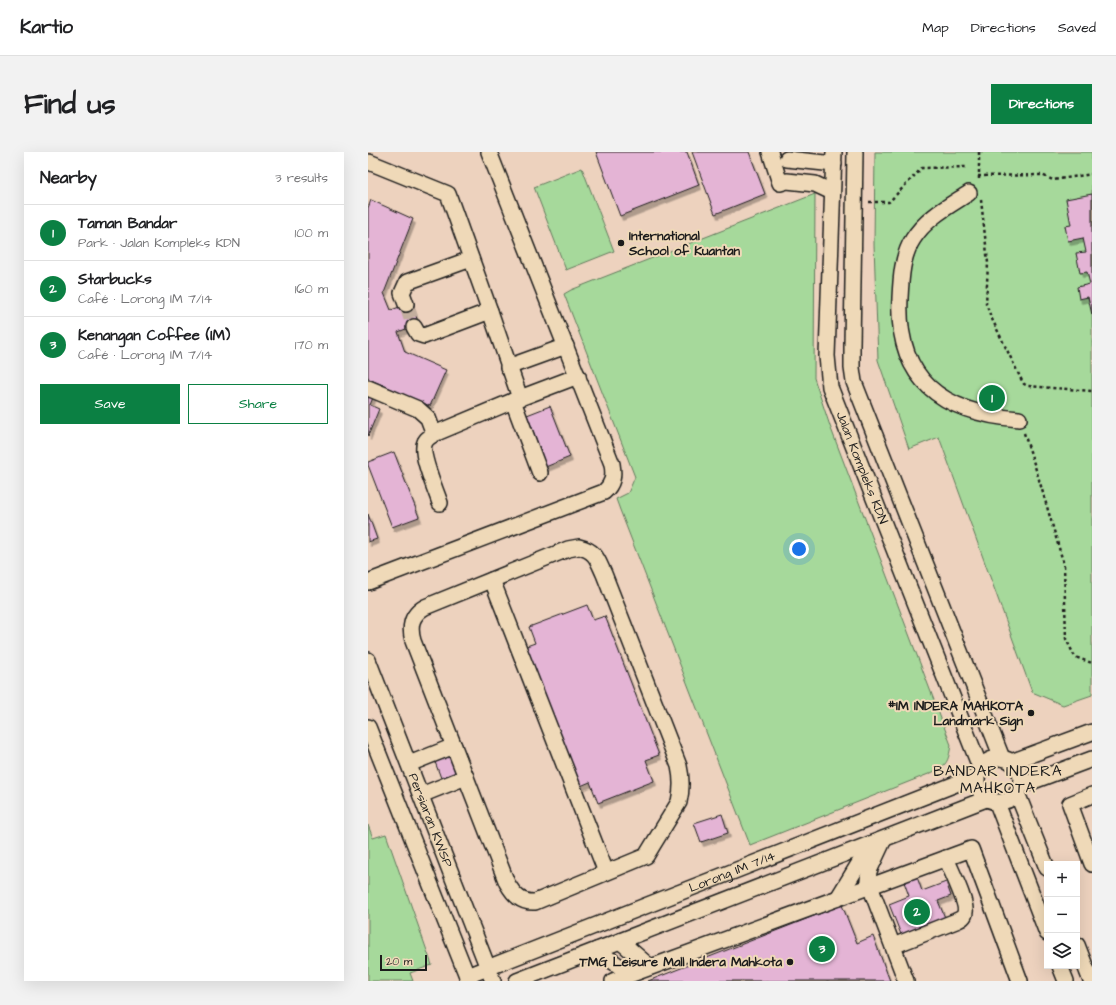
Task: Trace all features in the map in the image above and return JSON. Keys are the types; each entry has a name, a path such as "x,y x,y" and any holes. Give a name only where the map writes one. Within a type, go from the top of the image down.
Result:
{"street":[{"path":"368,582 604,492 609,488 614,474 612,464 578,376 489,152"},
{"path":"770,152 780,183 787,181 815,184 832,192"},
{"name":"Jalan Kompleks KDN","path":"855,152 852,375 1006,760"},
{"path":"787,181 787,156 834,158"},
{"name":"Jalan Kompleks KDN","path":"834,158 827,356 828,379 833,396 978,772"},
{"path":"369,162 448,194 490,311 508,367 516,400 540,473"},
{"path":"976,192 935,215 921,228 913,239 906,254 900,291 900,322 902,338 906,353 916,371 926,384 939,396 974,412 1000,418 1019,419"},
{"path":"406,304 402,293 407,282 471,259"},
{"path":"414,327 418,334 424,336 490,311"},
{"path":"508,367 566,346"},
{"path":"828,379 852,375"},
{"path":"440,502 423,455 425,443 434,434 578,376"},
{"path":"368,388 418,409 428,418 434,434"},
{"path":"579,547 593,552 619,610 679,766 682,786 679,802 646,856 535,902 521,900 516,896 507,883 454,746 413,641 411,624 418,611 568,548 579,547"},
{"path":"492,580 606,872"},
{"name":"Persiaran KWSP","path":"368,660 490,974"},
{"name":"Persiaran KWSP","path":"368,727 468,978"},
{"path":"1092,732 1006,760 990,759 978,772 977,788 981,794 991,801 1006,802 1012,798 1019,789 1092,759"},
{"path":"409,764 454,746"},
{"path":"1006,760 1017,768 1020,773 1019,789 1045,861"},
{"name":"Lorong IM 7/14","path":"468,978 490,974 978,772"},
{"path":"421,795 466,777"},
{"path":"1092,795 1070,804 1092,864"},
{"path":"991,801 1044,926"},
{"name":"Lorong IM 7/14","path":"517,981 878,842 991,801"},
{"path":"878,842 869,870 868,880 906,981"},
{"path":"838,898 878,842"},
{"path":"613,981 970,849 1020,981"},
{"path":"892,946 960,919 966,913 964,903 946,858"},
{"path":"620,941 650,967"},
{"path":"597,950 630,974"},
{"path":"1080,953 1091,981"},
{"path":"1061,969 1066,981"}],"path":[{"path":"979,152 976,192 988,263 986,304 991,317 1024,384 1028,386 1092,391"},
{"path":"854,202 889,202 922,168 968,167"},
{"path":"978,176 1042,175 1053,180 1092,174"},
{"path":"1019,419 1038,476 1064,565 1066,639 1075,657 1092,663"}],"green space":[{"path":"875,152 1092,152 1092,695 1063,705 1032,692 939,437 909,449 878,360 874,244"},
{"path":"582,168 614,251 566,270 534,187"},
{"path":"815,194 814,378 830,426 951,745 946,763 931,773 750,845 616,499 628,493 635,477 564,294"},
{"path":"368,825 373,838 386,834 432,965 410,973 413,981 368,981"}],"building":[{"path":"596,152 687,152 699,185 620,216"},
{"path":"692,152 749,152 765,194 715,214"},
{"path":"1092,194 1092,315 1088,297 1079,299 1077,287 1090,284 1087,272 1080,273 1076,253 1086,252 1083,238 1068,241 1065,226 1071,225 1066,199"},
{"path":"371,200 413,219 384,293 391,310 411,303 419,324 398,332 405,352 446,370 430,406 369,379 368,376 368,208"},
{"path":"368,393 374,395 370,405 379,409 368,436"},
{"path":"550,406 570,457 543,468 538,454 541,452 527,415"},
{"path":"394,452 419,517 392,527 368,462"},
{"path":"368,514 377,539 368,542"},
{"path":"587,605 593,620 605,616 659,755 646,760 654,781 598,803 590,782 576,788 521,648 535,643 529,627"},
{"path":"451,756 457,772 441,778 435,762"},
{"path":"722,814 728,833 701,842 694,823"},
{"path":"917,877 922,891 946,882 951,896 938,901 946,920 902,937 889,904 909,896 904,882"},
{"name":"TMG Leisure Mall Indera Mahkota","path":"842,905 857,943 873,936 890,981 648,981"}],"tunnel":[{"path":"406,304 414,327"}],"place":[{"name":"International School of Kuantan","path":"621,243"},
{"name":"Taman Bandar","path":"992,398"},
{"name":"#IM INDERA MAHKOTA Landmark Sign","path":"1031,713"},
{"name":"Starbucks","path":"917,912"},
{"name":"Kenangan Coffee (IM)","path":"822,949"},
{"name":"TMG Leisure Mall Indera Mahkota","path":"790,962"}],"district":[{"name":"BANDAR INDERA MAHKOTA","path":"998,780"}]}
